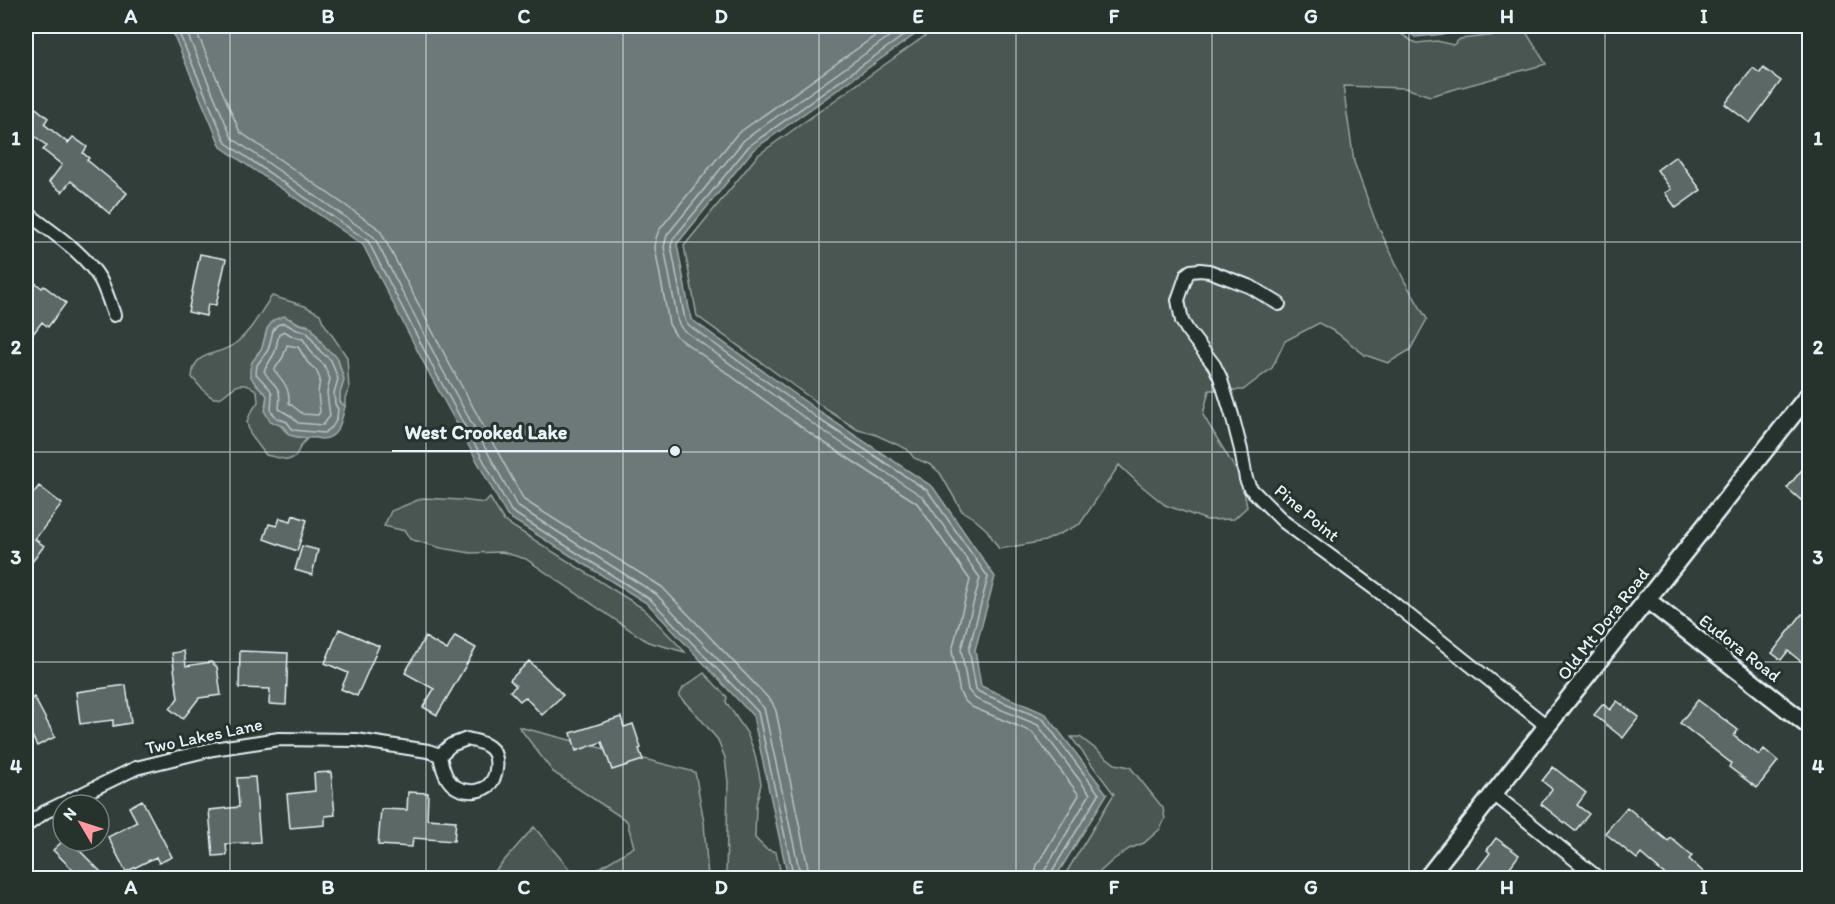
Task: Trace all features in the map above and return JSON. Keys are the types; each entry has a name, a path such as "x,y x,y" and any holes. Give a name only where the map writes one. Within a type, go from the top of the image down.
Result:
{"street":[{"path":"26,212 78,252 92,268 101,281 114,315"},
{"name":"Pine Point","path":"1280,304 1251,287 1209,271 1200,270 1187,274 1178,300 1182,321 1220,377 1242,450 1246,479 1250,488 1284,522 1382,594 1548,727"},
{"name":"Old Mt Dora Road","path":"1427,879 1809,393"},
{"name":"Eudora Road","path":"1646,599 1809,727"},
{"name":"Two Lakes Lane","path":"26,826 45,812 136,768 213,749 279,739 356,741 428,751 440,755"},
{"path":"467,739 480,742 491,748 496,759 495,776 488,786 475,792 462,790 452,786 443,772 440,755 451,745 467,739"},
{"path":"1495,795 1598,879"}],"shaded area":[{"path":"939,26 1389,26 1417,43 1437,41 1453,45 1460,39 1526,32 1546,64 1430,96 1405,88 1343,86 1354,162 1375,220 1405,282 1427,319 1410,350 1388,363 1365,355 1337,333 1319,323 1285,341 1272,368 1243,390 1209,390 1203,415 1242,480 1247,507 1234,519 1207,520 1165,505 1119,465 1080,524 1045,541 999,549 987,530 962,511 940,473 931,465 914,458 907,449 874,434 858,430 697,316 684,246 758,155"},
{"path":"272,296 305,306 320,314 347,357 349,389 345,398 345,406 340,402 344,380 337,357 325,348 307,325 291,319 267,329 262,348 257,354 267,396 265,406 285,431 293,436 307,439 295,457 288,460 266,455 250,434 247,422 258,402 257,391 242,385 219,398 214,398 205,392 192,377 197,362 202,357 230,347 243,337"},
{"path":"423,498 485,503 490,498 504,521 644,609 685,652 648,642 526,559 502,552 471,553 441,548 410,539 405,531 384,526 391,511"},
{"path":"704,673 727,697 726,702 747,733 754,751 761,784 756,805 755,838 766,849 776,852 782,878 726,878 728,782 725,758 718,740 679,696 683,688"},
{"path":"519,727 695,772 704,822 708,878 583,878 634,847 627,821 553,772"},
{"path":"1071,737 1080,737 1115,764 1130,767 1163,808 1165,819 1160,829 1144,843 1129,849 1093,878 1063,878 1114,794"},
{"path":"534,827 577,878 497,878 495,871"}],"water":[{"path":"170,26 927,26 753,150 677,244 691,319 824,415 933,487 995,577 975,650 981,686 1046,714 1107,794 1055,878 788,878 753,716 648,604 507,516 430,375 363,245 221,147"},
{"path":"1401,26 1523,26 1415,37"},
{"path":"284,316 311,327 325,348 337,357 344,380 340,402 345,406 339,427 328,438 289,435 284,427 270,421 265,412 267,396 250,375 252,362 262,348 267,329 273,320"}],"building":[{"path":"1753,68 1760,73 1763,68 1781,81 1750,123 1725,104"},
{"path":"26,100 48,118 44,124 68,143 73,137 87,147 83,153 89,158 87,160 127,193 110,214 71,181 62,192 49,182 62,165 43,150 47,146 26,129"},
{"path":"1676,156 1701,190 1676,208 1665,193 1671,189 1657,170"},
{"path":"200,254 226,259 216,305 208,304 206,316 188,312"},
{"path":"34,282 42,288 44,286 66,303 48,327 42,322 26,343 26,293"},
{"path":"1809,461 1809,507 1787,488"},
{"path":"39,486 62,504 35,539 44,546 26,570 26,503"},
{"path":"293,515 307,520 297,551 264,539 269,524 277,526 280,518 291,521"},
{"path":"302,546 318,550 312,575 295,570"},
{"path":"1802,614 1809,619 1809,668 1788,651 1781,660 1772,653"},
{"path":"339,629 379,646 357,696 341,689 348,673 325,663"},
{"path":"455,636 476,648 437,715 423,707 434,689 405,673 425,637 447,650"},
{"path":"184,651 186,666 211,662 217,667 221,695 199,698 183,719 170,709 178,698 172,653"},
{"path":"240,651 288,653 286,705 269,704 270,689 239,688"},
{"path":"529,661 563,695 542,715 525,697 520,701 510,691 516,686 510,680"},
{"path":"126,685 131,723 113,726 113,720 80,724 76,692"},
{"path":"34,697 55,737 37,746 26,724 26,702"},
{"path":"1698,700 1738,730 1734,736 1759,755 1764,749 1778,761 1757,788 1729,767 1731,763 1680,723"},
{"path":"1617,701 1639,717 1623,738 1594,715 1603,704 1610,710"},
{"path":"621,717 624,727 633,724 643,760 612,770 602,742 576,751 571,733"},
{"path":"1553,767 1586,793 1577,805 1589,814 1575,831 1541,804 1552,789 1542,781"},
{"path":"331,772 335,815 325,816 325,825 290,828 287,794 315,791 314,773"},
{"path":"255,777 260,842 226,844 227,855 213,856 209,810 239,807 237,778"},
{"path":"408,792 428,793 427,819 456,821 454,841 413,838 412,847 378,845 381,809 407,810"},
{"path":"142,800 172,857 159,863 156,857 126,872 111,843 111,835 137,822 129,807"},
{"path":"1627,807 1668,841 1671,838 1692,856 1689,859 1711,879 1670,879 1641,854 1637,859 1605,833"},
{"path":"1496,838 1519,855 1501,879 1470,879 1490,853 1487,850"},
{"path":"56,853 82,853 108,879 63,879 72,869"}],"place":[{"name":"West Crooked Lake","path":"675,451"}]}
